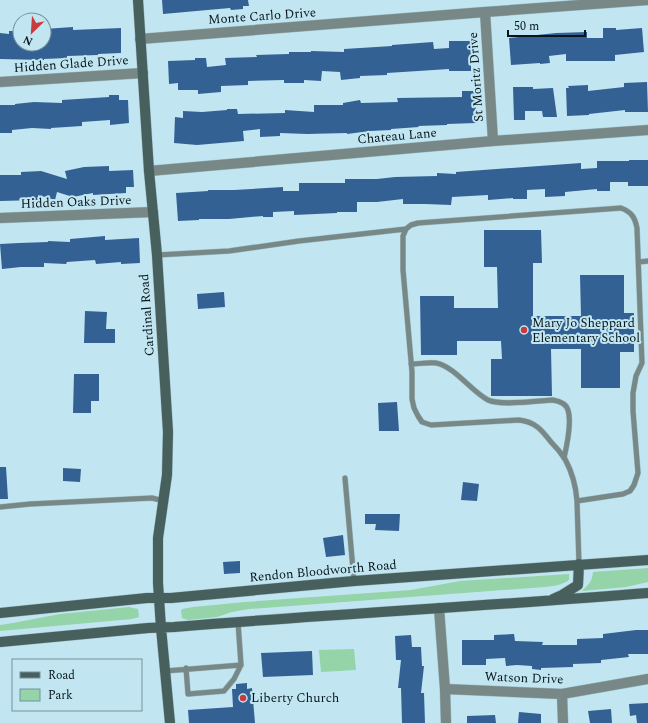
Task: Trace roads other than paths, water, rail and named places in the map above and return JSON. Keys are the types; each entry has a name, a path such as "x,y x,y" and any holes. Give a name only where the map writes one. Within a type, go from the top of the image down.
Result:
{"main road":[{"name":"Cardinal Road","path":"138,0 149,171 157,255 168,432 167,475 158,538 159,598 170,723"},
{"name":"Rendon Bloodworth Road","path":"0,613 354,581 648,560"},
{"path":"548,601 562,595 578,585 580,564"},
{"path":"0,642 148,628 648,593"}],"street":[{"name":"Monte Carlo Drive","path":"140,38 648,0"},
{"name":"St Moritz Drive","path":"485,12 493,141"},
{"name":"Hidden Glade Drive","path":"0,82 143,73"},
{"name":"Chateau Lane","path":"149,171 493,141 648,130"},
{"name":"Hidden Oaks Drive","path":"0,218 153,212"},
{"path":"439,608 446,689 446,723"},
{"name":"Watson Drive","path":"446,689 562,694 648,679"},
{"path":"562,694 563,723"}],"lane":[{"path":"576,501 623,494 630,491 634,485 638,473 633,393 636,376 645,363 637,228 631,213 621,208 418,223 411,225 406,229 402,243 411,364 412,399 414,408 422,422 431,425 519,420 526,420 536,425 564,458 572,475 576,492 576,501 580,564"},
{"path":"157,255 229,251 299,241 406,229"},
{"path":"638,262 648,261"},
{"path":"411,364 437,363 444,366 478,394 489,401 506,403 553,400 563,403 568,410 570,428 564,458"},
{"path":"346,478 354,581"},
{"path":"0,507 30,504 152,498 164,500"},
{"path":"186,668 188,694 224,691 234,679 240,665 238,622"},
{"path":"165,671 186,668 240,665"}],"place":[{"name":"Mary Jo Sheppard Elementary School","path":"524,330"},
{"name":"Liberty Church","path":"243,698"}]}
